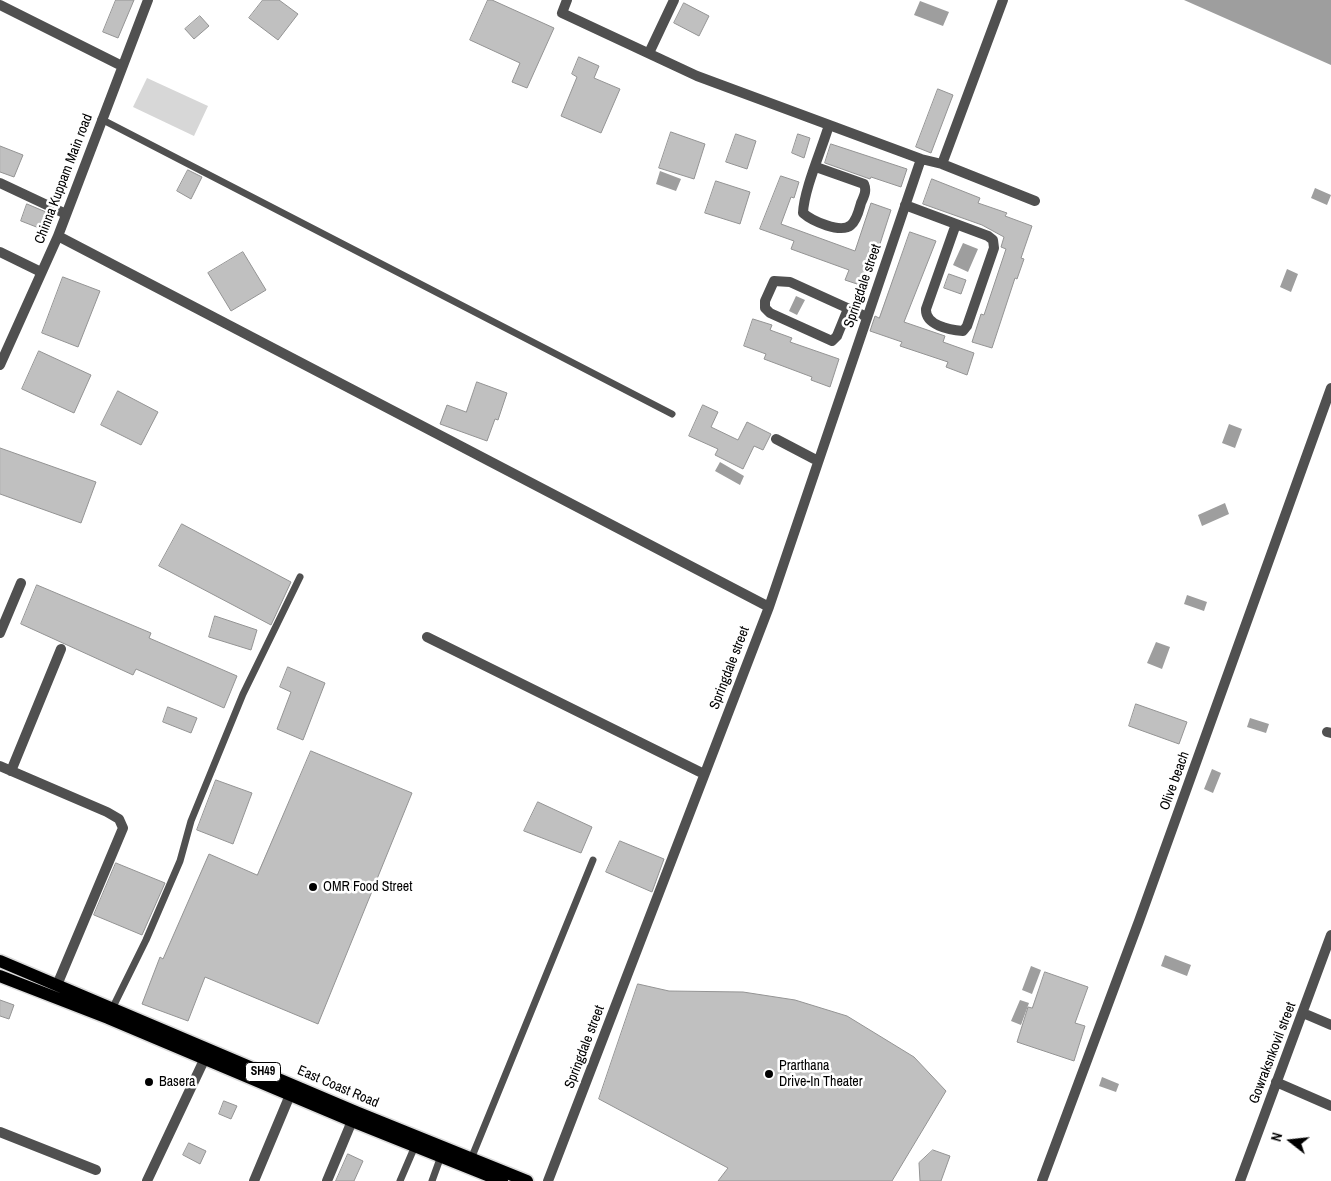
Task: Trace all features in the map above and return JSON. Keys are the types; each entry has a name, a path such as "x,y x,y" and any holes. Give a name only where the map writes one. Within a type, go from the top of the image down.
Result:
{"main road":[{"name":"East Coast Road","path":"0,961 56,985 205,1058 352,1121 502,1181"},
{"name":"East Coast Road","path":"0,976 110,1013 527,1181"}],"street":[{"name":"Chinna Kuppam Main road","path":"0,365 58,236 148,0"},
{"path":"567,0 562,12 697,76 921,159 942,164 1034,200"},
{"path":"648,53 674,0"},
{"path":"942,164 1003,0"},
{"path":"0,5 122,66"},
{"path":"816,167 864,184 866,192 854,223 848,227 832,226 809,218 803,213 803,205 829,125"},
{"name":"Springdale street","path":"548,1181 769,607 921,159"},
{"path":"0,183 66,214"},
{"path":"905,205 956,224 988,236 993,240 994,248 967,326 963,331 930,321 925,316 956,224"},
{"path":"58,236 769,607"},
{"path":"0,252 41,272"},
{"path":"848,308 837,336 832,341 770,314 765,308 774,281 780,280 848,308 867,317"},
{"name":"Olive beach","path":"1042,1181 1139,921 1331,388"},
{"path":"776,438 818,461"},
{"path":"0,633 21,583"},
{"path":"427,637 704,774"},
{"path":"11,771 61,649"},
{"path":"0,766 107,812 119,819 123,828 56,985"},
{"name":"Gowraksnkovil street","path":"1240,1181 1331,934"},
{"path":"1303,1014 1331,1025"},
{"path":"148,1181 205,1058"},
{"path":"1276,1082 1331,1106"},
{"path":"254,1181 290,1095"},
{"path":"327,1181 352,1121"},
{"path":"0,1132 96,1170"}],"lane":[{"path":"101,120 672,414"},
{"path":"110,1013 146,940 180,861 191,820 243,694 300,577"},
{"path":"471,1159 593,860"},
{"path":"400,1181 415,1146"},
{"path":"432,1181 441,1156"}],"shaded area":[{"path":"1184,0 1331,0 1331,65"},
{"path":"920,1 949,12 943,26 914,15"},
{"path":"147,78 208,106 194,136 133,107"},
{"path":"660,171 681,179 676,191 656,184"},
{"path":"1315,188 1331,195 1327,205 1311,198"},
{"path":"963,243 978,249 968,272 953,265"},
{"path":"1287,269 1298,274 1291,292 1280,287"},
{"path":"796,296 805,300 797,315 789,311"},
{"path":"1229,424 1242,429 1235,448 1222,443"},
{"path":"720,462 744,476 740,485 715,471"},
{"path":"1225,503 1229,514 1202,526 1198,515"},
{"path":"1187,595 1207,602 1204,611 1184,604"},
{"path":"1156,642 1170,647 1162,669 1147,663"},
{"path":"1250,718 1269,724 1266,733 1247,727"},
{"path":"1212,769 1221,773 1213,793 1204,789"},
{"path":"1165,955 1191,965 1187,976 1161,966"},
{"path":"1031,966 1041,970 1032,994 1022,990"},
{"path":"1020,1000 1029,1003 1021,1025 1011,1021"},
{"path":"1102,1077 1119,1084 1116,1092 1099,1086"}],"building":[{"path":"116,0 134,0 118,38 103,32"},
{"path":"263,0 279,0 298,14 278,40 249,18"},
{"path":"488,0 492,0 554,28 527,88 512,82 520,63 470,40"},
{"path":"684,3 709,16 699,36 674,23"},
{"path":"200,16 209,26 194,39 185,29"},
{"path":"579,57 599,66 594,78 620,89 601,133 561,116 577,77 572,74"},
{"path":"938,89 953,95 931,153 916,147"},
{"path":"671,132 705,144 694,179 659,168"},
{"path":"736,134 756,141 747,169 726,162"},
{"path":"798,134 810,138 804,158 792,153"},
{"path":"831,144 907,169 901,187 871,177 870,179 825,163"},
{"path":"0,146 23,155 14,177 0,172"},
{"path":"188,170 202,177 191,199 177,191"},
{"path":"781,176 799,182 794,198 791,197 781,224 855,251 871,203 891,210 866,287 845,280 849,270 791,249 794,241 760,229"},
{"path":"932,179 980,198 978,203 1007,213 1005,216 1032,226 1021,258 1024,259 1017,279 1015,278 992,348 972,342 981,314 984,315 1006,249 1001,247 1004,237 982,225 923,204"},
{"path":"716,181 750,192 740,224 705,213"},
{"path":"27,204 46,212 39,228 21,221"},
{"path":"910,232 936,241 904,322 945,336 943,342 974,353 967,375 946,367 948,362 900,346 902,342 870,331 875,316 879,318"},
{"path":"243,252 266,290 231,311 208,273"},
{"path":"949,274 966,280 961,294 944,288"},
{"path":"63,277 100,291 78,347 42,333"},
{"path":"753,319 772,325 770,330 792,338 790,342 839,359 830,387 811,380 812,377 764,359 766,354 744,346"},
{"path":"39,351 91,375 74,413 22,389"},
{"path":"477,382 507,393 498,420 495,419 487,441 440,424 447,405 466,412"},
{"path":"118,391 158,412 141,445 101,425"},
{"path":"703,405 718,412 711,427 738,440 747,422 771,434 763,450 754,446 743,469 715,455 718,449 689,436"},
{"path":"0,448 96,482 81,523 0,494"},
{"path":"182,524 291,582 271,625 159,566"},
{"path":"37,585 151,633 149,638 237,676 224,708 136,669 133,675 21,624"},
{"path":"215,616 257,630 251,650 209,637"},
{"path":"288,667 325,683 303,740 277,729 291,692 280,687"},
{"path":"1136,704 1187,722 1179,744 1129,726"},
{"path":"168,707 197,718 191,733 163,722"},
{"name":"OMR Food Street","path":"311,751 412,793 318,1024 205,977 188,1021 142,1004 160,957 163,959 209,854 257,875"},
{"path":"216,780 252,793 233,844 197,830"},
{"path":"538,802 592,827 581,853 524,831"},
{"path":"620,841 664,859 652,892 606,872"},
{"path":"116,863 165,883 142,935 94,915"},
{"path":"1045,972 1088,987 1075,1023 1085,1026 1074,1061 1017,1042 1028,1007 1032,1008"},
{"name":"Prarthana Drive-In Theater","path":"638,984 669,991 743,992 795,1000 847,1016 914,1057 946,1091 892,1181 718,1181 728,1168 599,1099"},
{"path":"0,1000 14,1005 9,1019 0,1016"},
{"path":"224,1101 237,1106 231,1119 219,1114"},
{"path":"189,1143 206,1151 200,1164 183,1155"},
{"path":"933,1150 950,1156 941,1181 920,1181 919,1163"},
{"path":"348,1154 363,1161 354,1181 336,1181"}],"place":[{"name":"OMR Food Street","path":"313,887"},
{"name":"Prarthana Drive-In Theater","path":"769,1074"},
{"name":"Basera","path":"149,1082"}]}
